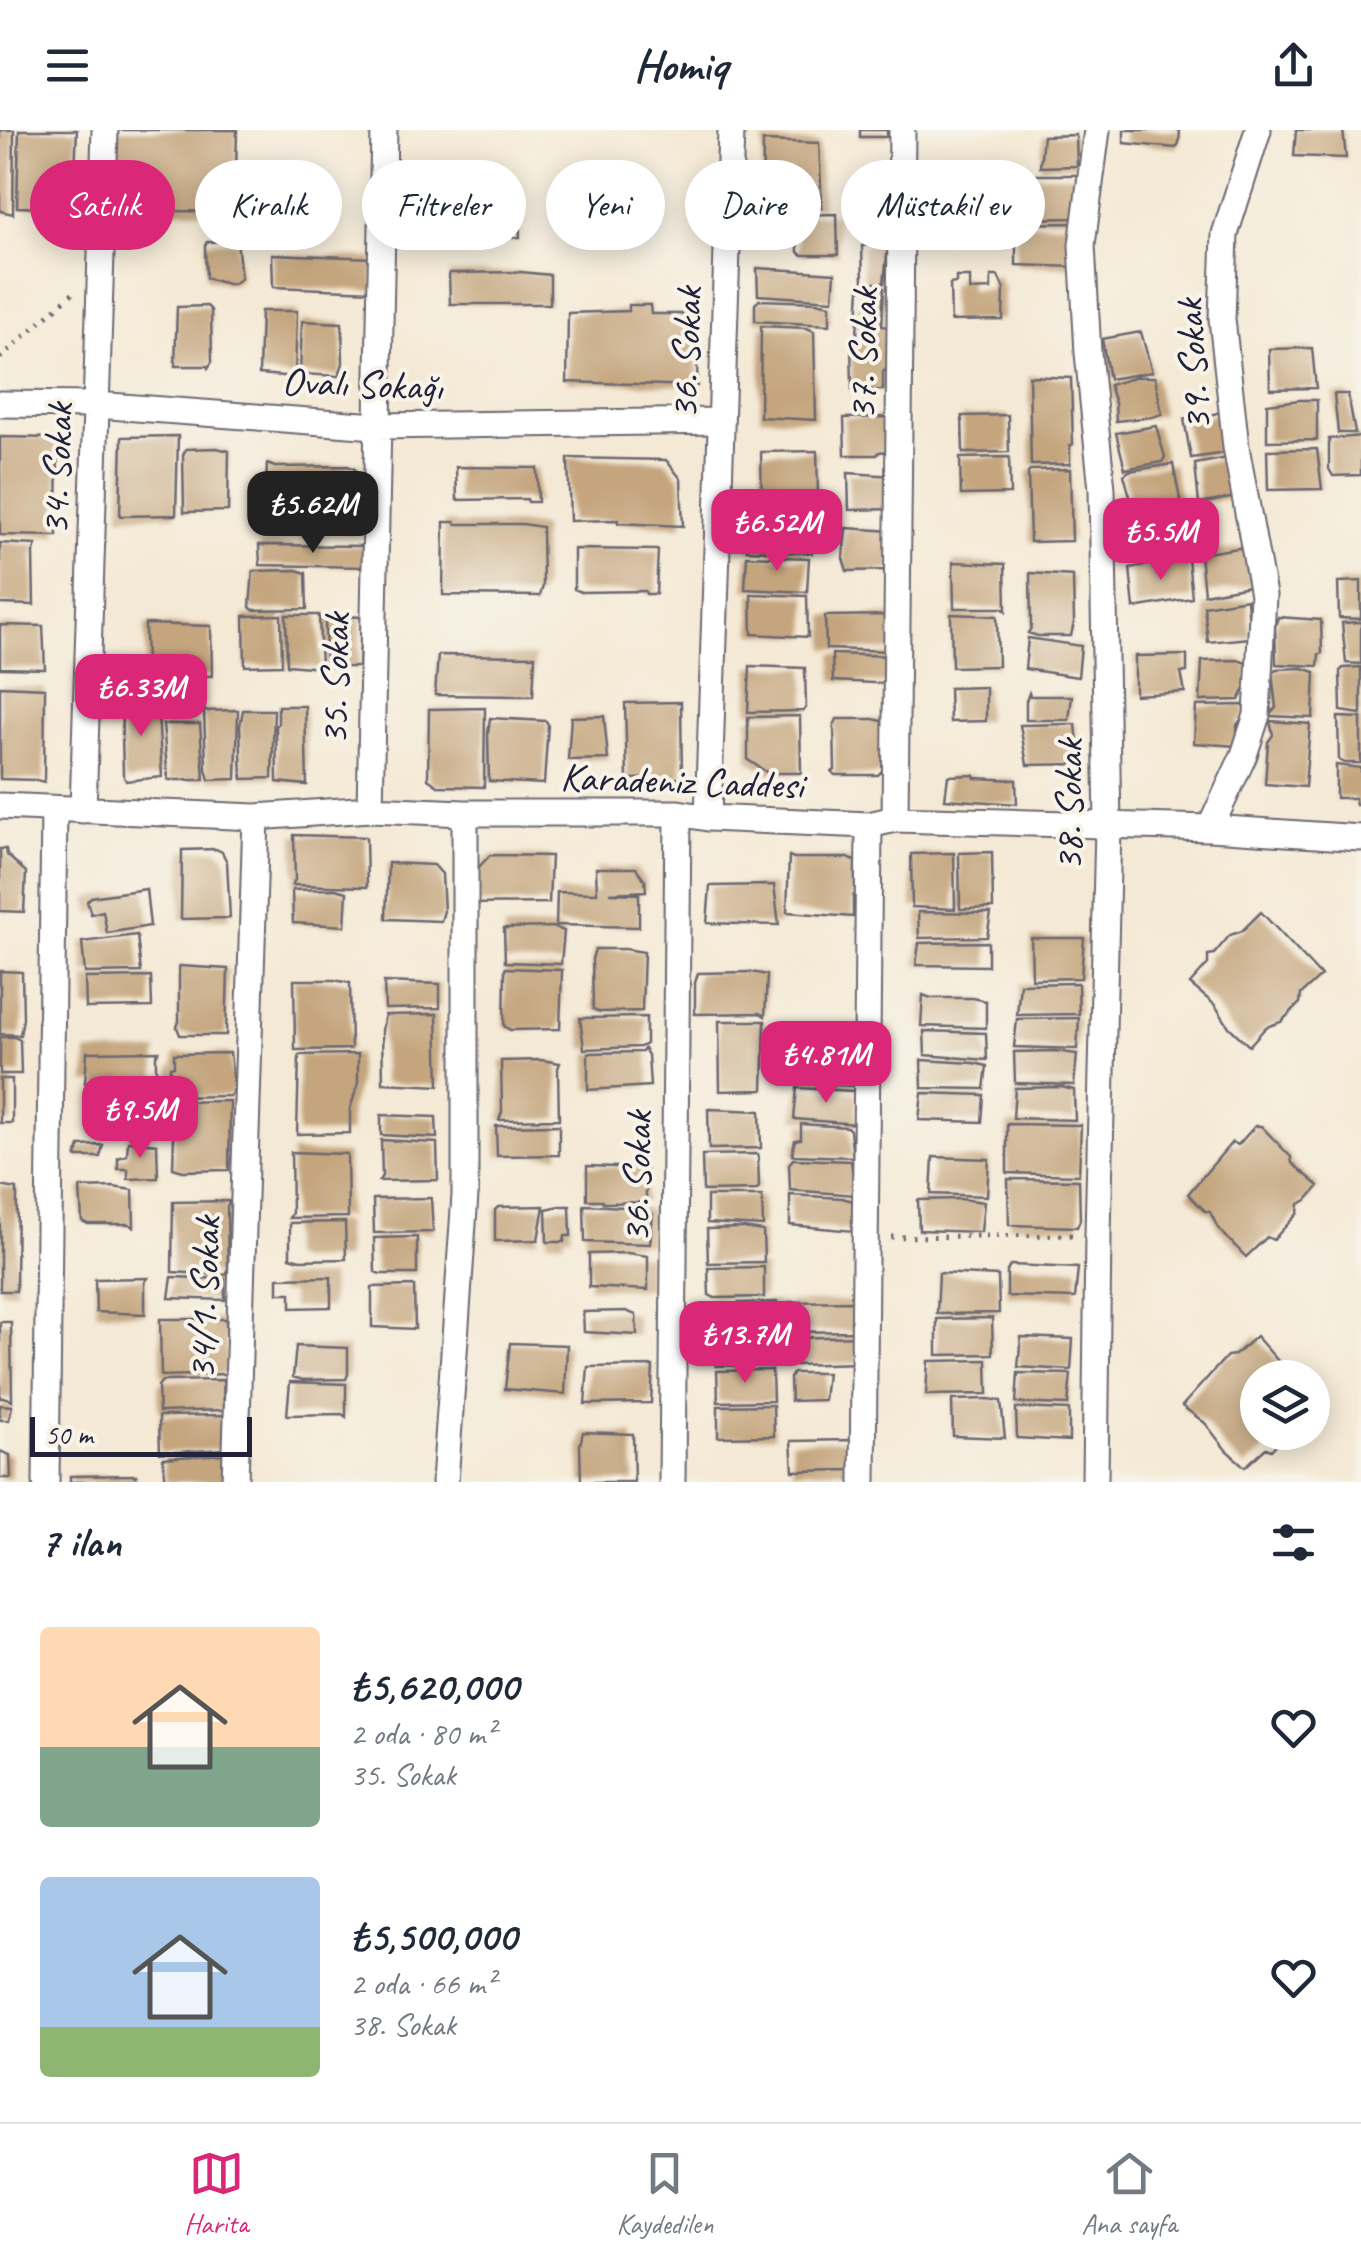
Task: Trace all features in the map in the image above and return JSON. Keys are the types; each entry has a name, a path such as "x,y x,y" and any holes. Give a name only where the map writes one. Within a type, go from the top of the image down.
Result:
{"street":[{"name":"34. Sokak","path":"83,810 105,130"},
{"name":"35. Sokak","path":"370,809 384,130"},
{"name":"36. Sokak","path":"708,818 731,130"},
{"name":"37. Sokak","path":"896,819 902,130"},
{"name":"38. Sokak","path":"1095,1482 1108,827 1102,489 1082,245 1097,130"},
{"name":"39. Sokak","path":"1210,828 1244,756 1257,715 1260,676 1263,595 1236,447 1222,318 1225,234 1258,130"},
{"name":"Ovalı Sokağı","path":"0,404 96,405 376,426 721,421"},
{"name":"Karadeniz Caddesi","path":"0,806 256,817 370,809 678,813 708,818 869,825 896,819 1210,828 1361,838"},
{"path":"46,1482 54,810"},
{"path":"445,1482 465,1195 465,812"},
{"name":"36. Sokak","path":"672,1482 678,813"},
{"name":"34/1. Sokak","path":"236,1482 256,817"},
{"path":"864,1482 869,825"}],"path":[{"path":"0,358 100,269"},
{"path":"866,1238 1098,1234"}],"building":[{"path":"0,130 14,130 13,214 0,211"},
{"path":"19,130 77,130 75,160 30,160 30,207 17,207"},
{"path":"114,130 237,130 236,160 195,160 195,211 175,211 175,160 113,160"},
{"path":"860,130 887,130 887,137 860,137"},
{"path":"1124,130 1180,130 1179,143 1176,148 1124,143"},
{"path":"1296,130 1343,130 1346,158 1294,156"},
{"path":"1076,135 1077,166 1045,167 1045,160 1041,160 1043,136"},
{"path":"763,141 819,143 820,160 763,160"},
{"path":"1045,175 1077,175 1075,218 1045,219"},
{"path":"821,214 837,214 838,255 801,255 798,250 821,250"},
{"path":"1045,223 1072,223 1076,267 1016,265 1016,250 1045,250"},
{"path":"205,250 238,250 241,278 227,284 206,278"},
{"path":"862,250 887,250 884,283 863,283"},
{"path":"272,254 373,258 374,291 273,287"},
{"path":"757,268 835,273 833,300 758,295"},
{"path":"449,273 550,275 550,304 450,304"},
{"path":"991,276 998,276 1004,289 1003,320 951,321 950,284 956,283 956,277 970,277 970,290 991,289"},
{"path":"884,288 882,326 888,327 889,367 883,372 883,390 852,390 851,340 857,335 860,289"},
{"path":"759,300 830,305 830,325 755,321 755,304"},
{"path":"629,305 650,305 651,314 698,314 697,386 567,382 568,313 629,311"},
{"path":"207,306 211,310 212,362 208,368 175,366 177,307"},
{"path":"261,311 297,311 295,377 259,374"},
{"path":"302,321 342,323 343,363 339,376 300,374"},
{"path":"761,326 814,331 816,420 760,417"},
{"path":"1141,332 1152,372 1109,379 1102,339"},
{"path":"1312,348 1316,388 1270,389 1269,349"},
{"path":"1029,376 1071,378 1070,464 1031,465"},
{"path":"1136,377 1155,377 1162,414 1116,421 1109,385"},
{"path":"1334,394 1348,394 1355,433 1338,433"},
{"path":"1317,400 1317,440 1267,441 1267,404"},
{"path":"1223,411 1234,452 1191,458 1184,419"},
{"path":"1008,415 1009,452 963,453 962,416"},
{"path":"886,417 890,451 845,455 844,418"},
{"path":"1156,426 1165,457 1162,462 1125,469 1116,433"},
{"path":"178,436 176,515 120,516 122,437"},
{"path":"1361,436 1361,475 1333,476 1329,469 1329,439"},
{"path":"0,437 58,438 57,536 0,535"},
{"path":"186,449 229,451 228,511 184,512"},
{"path":"1317,449 1322,489 1268,490 1267,450"},
{"path":"817,451 818,494 814,504 762,501 761,452"},
{"path":"1009,457 1010,494 961,495 960,458"},
{"path":"1233,457 1241,496 1199,504 1195,464"},
{"path":"568,458 666,460 681,479 683,526 618,520 570,521"},
{"path":"267,464 355,469 352,512 265,507"},
{"path":"1173,464 1181,504 1135,514 1124,475"},
{"path":"456,467 537,468 538,502 457,500"},
{"path":"1070,469 1072,541 1030,542 1028,473"},
{"path":"848,473 894,476 892,509 849,510"},
{"path":"749,507 815,509 812,553 747,550"},
{"path":"1180,509 1191,546 1145,553 1138,516"},
{"path":"444,522 542,527 540,596 443,595"},
{"path":"846,528 892,531 890,570 847,571 843,558"},
{"path":"0,543 36,545 34,605 0,604"},
{"path":"259,545 366,546 367,567 260,565"},
{"path":"1245,547 1252,582 1249,586 1204,594 1200,554"},
{"path":"574,549 658,550 656,594 574,589"},
{"path":"747,556 809,558 807,592 745,589"},
{"path":"1188,558 1192,598 1134,608 1130,568"},
{"path":"953,562 1005,564 1006,611 954,608"},
{"path":"253,571 306,573 307,609 250,607"},
{"path":"1030,573 1073,576 1071,636 1028,633"},
{"path":"1361,581 1361,619 1339,618 1338,582"},
{"path":"751,594 807,596 808,637 752,634"},
{"path":"1247,599 1250,638 1208,642 1204,606"},
{"path":"951,614 997,616 998,666 952,667"},
{"path":"281,615 282,665 245,666 244,616"},
{"path":"286,615 319,615 321,668 287,665"},
{"path":"325,615 361,617 359,667 326,667"},
{"path":"894,615 895,651 826,649 825,616"},
{"path":"1278,617 1321,620 1322,653 1318,666 1276,664"},
{"path":"1361,622 1361,664 1346,663 1342,623"},
{"path":"145,624 211,626 212,676 146,674"},
{"path":"0,625 43,626 45,669 0,668"},
{"path":"1028,638 1081,646 1078,677 1025,669"},
{"path":"832,654 892,656 893,684 833,681"},
{"path":"438,655 535,656 533,696 435,695"},
{"path":"1187,655 1187,672 1181,673 1185,692 1135,695 1135,656"},
{"path":"1239,660 1248,664 1248,683 1239,700 1200,701 1202,661"},
{"path":"750,666 805,668 806,708 748,712"},
{"path":"1361,667 1361,714 1341,711 1340,671"},
{"path":"1276,669 1315,672 1313,718 1270,716 1276,708 1272,673"},
{"path":"0,686 45,688 44,782 0,779"},
{"path":"986,687 986,721 950,722 949,688"},
{"path":"1029,693 1072,696 1069,720 1026,720"},
{"path":"121,696 157,698 162,777 126,781"},
{"path":"681,702 682,778 627,779 625,703"},
{"path":"1243,705 1246,713 1237,725 1237,734 1243,742 1237,746 1194,743 1196,706"},
{"path":"278,706 305,706 307,785 277,782"},
{"path":"485,708 484,787 438,786 428,779 429,709"},
{"path":"238,710 236,779 209,780 204,711"},
{"path":"243,710 274,710 272,778 242,779"},
{"path":"604,716 608,759 568,760 571,717"},
{"path":"800,716 801,773 768,773 748,760 748,717"},
{"path":"1338,717 1361,718 1361,763 1339,760"},
{"path":"490,718 546,721 544,784 489,781"},
{"path":"837,719 887,722 888,764 878,775 832,772"},
{"path":"1270,721 1310,724 1305,787 1265,784 1268,742 1273,735"},
{"path":"163,724 200,724 204,780 168,780"},
{"path":"1076,724 1080,764 1027,765 1020,725"},
{"path":"1336,765 1361,768 1361,805 1356,805 1355,798 1336,798"},
{"path":"948,776 1016,780 1017,804 945,799"},
{"path":"294,835 366,837 367,887 292,885"},
{"path":"0,849 6,849 7,855 26,872 24,912 0,911"},
{"path":"216,849 227,862 230,918 181,919 182,850"},
{"path":"992,852 993,908 960,909 959,853"},
{"path":"954,853 955,909 912,907 911,854"},
{"path":"490,855 551,856 549,903 469,904 470,877"},
{"path":"789,856 855,861 853,917 787,912"},
{"path":"388,863 434,865 442,874 441,921 386,919"},
{"path":"596,868 636,868 645,880 646,891 610,893 639,894 639,927 556,925 557,892 597,893"},
{"path":"774,885 779,925 707,923 710,886"},
{"path":"146,889 150,926 107,933 103,911 91,914 87,901 91,897"},
{"path":"292,890 347,892 345,926 293,923"},
{"path":"918,912 991,913 987,937 919,938"},
{"path":"1261,912 1321,976 1301,994 1300,1003 1281,1022 1266,1027 1249,1046 1229,1027 1215,1005 1190,984 1208,964 1208,955 1214,954 1230,935 1242,931"},
{"path":"554,927 564,931 561,964 505,962 504,928"},
{"path":"137,935 141,972 85,973 82,942"},
{"path":"1031,938 1084,938 1081,978 1032,979"},
{"path":"988,942 988,966 916,965 919,943"},
{"path":"595,949 644,952 642,1011 593,1009"},
{"path":"179,966 228,969 226,1035 180,1035"},
{"path":"505,968 562,970 560,1029 510,1030 504,1026"},
{"path":"0,971 22,972 20,1035 0,1034"},
{"path":"698,973 767,975 765,1016 695,1014"},
{"path":"151,977 152,1007 86,1008 85,978"},
{"path":"294,980 350,983 351,1049 295,1050"},
{"path":"384,982 440,984 440,1008 385,1009"},
{"path":"1078,983 1079,1014 1017,1015 1020,984"},
{"path":"923,995 986,1001 986,1028 921,1026"},
{"path":"437,1014 439,1086 383,1083 385,1015"},
{"path":"646,1017 646,1044 584,1049 580,1018"},
{"path":"1079,1018 1077,1049 1014,1047 1017,1019"},
{"path":"719,1021 765,1021 763,1090 720,1091"},
{"path":"924,1031 986,1033 987,1060 925,1055"},
{"path":"0,1037 20,1040 21,1074 0,1074"},
{"path":"644,1049 650,1086 588,1090 588,1053"},
{"path":"159,1051 156,1087 98,1088 97,1083 85,1083 87,1052"},
{"path":"803,1052 858,1055 855,1086 801,1083"},
{"path":"1014,1052 1077,1054 1074,1085 1015,1083"},
{"path":"230,1053 234,1089 230,1096 171,1097 170,1067 174,1066 174,1054"},
{"path":"358,1054 358,1084 350,1109 350,1133 297,1134 299,1055"},
{"path":"921,1060 987,1066 984,1089 922,1088"},
{"path":"501,1061 560,1063 559,1119 499,1120"},
{"path":"0,1079 12,1079 12,1123 0,1123"},
{"path":"797,1088 853,1091 857,1094 857,1124 794,1119"},
{"path":"1015,1088 1074,1090 1075,1120 1013,1118"},
{"path":"922,1093 984,1095 982,1122 919,1120"},
{"path":"230,1101 229,1170 173,1168 175,1102"},
{"path":"708,1109 760,1111 761,1148 709,1149"},
{"path":"381,1115 436,1117 437,1138 381,1135"},
{"path":"801,1124 847,1127 853,1157 792,1155 795,1140 801,1139"},
{"path":"1007,1124 1081,1125 1079,1175 1007,1173"},
{"path":"559,1125 559,1155 497,1156 496,1126"},
{"path":"1255,1126 1261,1126 1291,1157 1292,1163 1319,1186 1299,1204 1298,1213 1273,1240 1267,1237 1246,1257 1218,1228 1210,1212 1188,1194 1232,1142 1238,1145"},
{"path":"381,1140 437,1143 438,1180 379,1181"},
{"path":"128,1141 157,1144 158,1178 128,1179 128,1169 118,1169 118,1158 127,1155"},
{"path":"103,1145 100,1157 76,1157 80,1146"},
{"path":"291,1152 347,1154 348,1217 289,1218"},
{"path":"758,1154 756,1190 703,1191 702,1155"},
{"path":"933,1157 989,1159 987,1196 931,1194"},
{"path":"793,1159 851,1161 855,1195 790,1190 789,1164"},
{"path":"587,1166 646,1168 646,1202 587,1200"},
{"path":"1008,1179 1079,1180 1077,1227 1009,1225"},
{"path":"0,1186 17,1189 16,1291 0,1291"},
{"path":"80,1188 133,1190 134,1227 82,1221"},
{"path":"790,1195 853,1201 853,1231 790,1225"},
{"path":"707,1196 762,1196 763,1226 707,1223"},
{"path":"431,1198 433,1232 374,1233 373,1199"},
{"path":"918,1200 984,1202 981,1232 919,1230"},
{"path":"230,1201 225,1275 172,1272 173,1202"},
{"path":"584,1205 646,1208 653,1214 650,1244 585,1242"},
{"path":"544,1206 538,1240 495,1241 498,1207"},
{"path":"570,1206 571,1236 565,1236 564,1242 547,1242 546,1209"},
{"path":"345,1222 346,1259 290,1257 290,1223"},
{"path":"707,1229 763,1231 764,1262 708,1263"},
{"path":"417,1237 417,1274 375,1272 374,1238"},
{"path":"589,1254 648,1256 648,1290 589,1287"},
{"path":"1010,1265 1078,1268 1075,1298 1007,1296"},
{"path":"764,1267 764,1297 709,1295 708,1268"},
{"path":"939,1273 998,1276 999,1313 937,1314"},
{"path":"172,1277 225,1279 225,1300 169,1298"},
{"path":"331,1277 331,1307 291,1308 291,1293 278,1293 278,1278"},
{"path":"148,1278 145,1314 96,1312 95,1279"},
{"path":"414,1286 415,1329 372,1327 372,1287"},
{"path":"854,1301 858,1331 790,1332 789,1302"},
{"path":"777,1302 781,1329 738,1330 738,1303"},
{"path":"626,1311 636,1315 637,1335 584,1332 583,1312"},
{"path":"992,1318 993,1354 937,1355 937,1319"},
{"path":"160,1319 226,1319 227,1374 161,1376"},
{"path":"0,1322 11,1322 12,1401 0,1398"},
{"path":"772,1335 772,1365 716,1366 713,1336"},
{"path":"858,1336 859,1363 794,1365 793,1338"},
{"path":"1256,1336 1277,1360 1240,1360 1240,1450 1264,1450 1245,1467 1205,1423 1182,1406 1227,1356 1235,1355"},
{"path":"1021,1337 1073,1339 1071,1370 1018,1367"},
{"path":"510,1343 567,1345 565,1394 505,1389"},
{"path":"296,1346 348,1348 346,1379 293,1377"},
{"path":"987,1360 988,1394 926,1395 928,1361"},
{"path":"653,1366 651,1403 585,1404 588,1367"},
{"path":"772,1370 773,1401 718,1402 717,1371"},
{"path":"793,1373 827,1373 824,1400 791,1401"},
{"path":"1018,1373 1071,1374 1068,1405 1016,1403"},
{"path":"223,1380 224,1410 159,1412 158,1386 162,1381"},
{"path":"290,1382 346,1384 346,1417 287,1415"},
{"path":"952,1400 1001,1401 1005,1438 953,1436"},
{"path":"0,1405 12,1406 9,1420 0,1420"},
{"path":"773,1405 774,1436 718,1437 718,1406"},
{"path":"1016,1408 1069,1410 1069,1441 1017,1438"},
{"path":"224,1415 225,1449 160,1453 159,1416"},
{"path":"583,1432 633,1434 634,1482 581,1482"},
{"path":"851,1440 851,1470 793,1471 791,1441"},
{"path":"0,1451 10,1455 11,1478 0,1478"},
{"path":"225,1454 226,1482 166,1482 163,1458"},
{"path":"136,1475 136,1482 70,1482 70,1476"}]}
